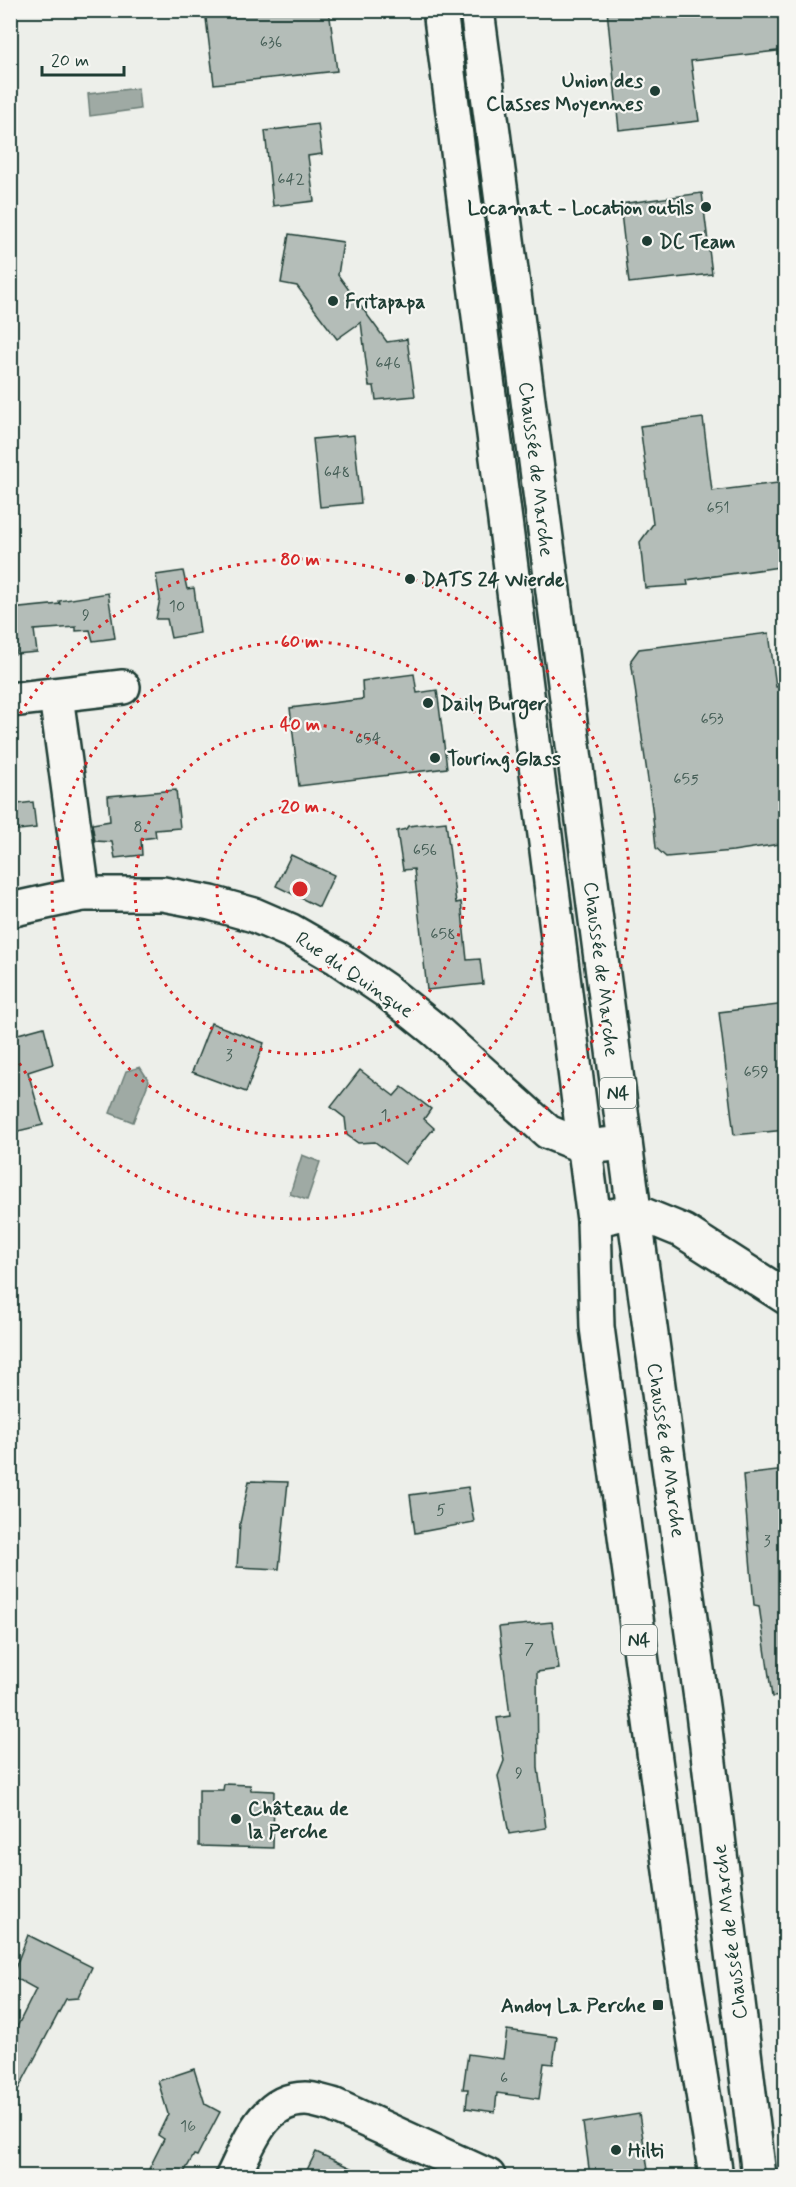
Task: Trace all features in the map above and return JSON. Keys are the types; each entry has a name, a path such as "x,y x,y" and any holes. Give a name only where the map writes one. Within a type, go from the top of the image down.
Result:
{"main road":[{"name":"Chaussée de Marche","path":"440,10 594,1220 597,1327 681,1953 716,2176"},
{"name":"Chaussée de Marche","path":"477,10 634,1211 703,1713 759,2176"},
{"path":"10,700 123,687"},
{"path":"56,696 83,894"},
{"name":"Rue du Quinque","path":"10,910 83,894 163,894 243,912 291,932 339,958 385,990 436,1031 548,1132 585,1147 625,1143"},
{"path":"594,1220 634,1211 683,1231 786,1297"},
{"path":"233,2176 259,2124 283,2102 307,2099 333,2105 488,2176"}],"shaded area":[{"path":"138,88 140,109 90,116 88,94"},
{"path":"140,1067 149,1081 133,1122 110,1113 126,1071"},
{"path":"302,1155 320,1162 307,1200 290,1194"}],"building":[{"path":"205,10 329,10 337,71 214,84"},
{"name":"Union des Classes Moyennes","path":"607,10 786,10 786,50 691,61 699,121 619,130"},
{"path":"318,124 322,154 308,156 314,201 273,206 265,131"},
{"path":"702,193 712,274 629,283 620,204"},
{"name":"Fritapapa","path":"289,234 343,242 338,275 387,342 407,339 415,396 376,400 374,386 369,386 361,322 337,339 297,286 281,283"},
{"path":"703,418 712,491 786,482 786,566 687,580 688,585 645,588 640,542 653,524 640,426"},
{"path":"354,435 361,503 320,507 313,439"},
{"path":"183,571 187,589 194,588 200,633 171,638 167,619 156,619 160,599 156,575"},
{"path":"108,593 115,638 93,641 90,630 76,631 76,627 34,630 37,652 16,654 15,644 10,644 10,609 60,604 59,601"},
{"path":"769,633 776,687 786,686 786,843 733,851 666,857 656,848 631,660 639,649"},
{"path":"414,674 417,693 437,690 447,768 299,786 290,708 363,699 362,681"},
{"path":"176,790 180,828 155,830 156,837 141,839 142,855 115,858 112,842 95,841 92,824 110,821 108,796"},
{"path":"33,802 36,828 10,831 10,805"},
{"path":"446,822 456,903 461,902 467,960 480,959 483,984 427,990 414,869 403,870 397,831 406,829 408,826"},
{"path":"291,855 334,875 319,907 276,886"},
{"path":"786,1004 786,1130 734,1135 719,1012"},
{"path":"211,1023 264,1043 246,1092 192,1072"},
{"path":"44,1027 53,1064 28,1072 43,1125 10,1133 10,1033 17,1032 18,1034"},
{"path":"360,1070 394,1096 402,1087 431,1109 424,1119 434,1128 405,1164 375,1142 358,1143 347,1135 345,1118 331,1107"},
{"path":"786,1470 786,1696 772,1697 759,1606 754,1605 743,1475"},
{"path":"249,1481 288,1482 279,1569 237,1567 240,1523"},
{"path":"468,1487 474,1522 415,1533 410,1495"},
{"path":"552,1622 559,1669 537,1672 538,1768 546,1828 509,1834 498,1776 504,1761 497,1718 510,1716 499,1627"},
{"name":"Château de la Perche","path":"224,1784 250,1785 251,1790 274,1791 273,1848 199,1846 199,1790 223,1790"},
{"path":"28,1935 92,1967 78,1998 66,1999 10,2105 10,2041 36,1989 12,1976"},
{"path":"507,2030 557,2037 553,2064 544,2063 539,2099 497,2093 495,2112 466,2108 468,2089 463,2089 468,2054 503,2059"},
{"path":"194,2069 205,2104 220,2112 197,2156 194,2155 182,2176 163,2176 149,2169 164,2139 158,2135 168,2114 158,2081"},
{"name":"Hilti","path":"639,2114 649,2176 590,2176 583,2123"},
{"path":"316,2152 368,2176 304,2176"}],"place":[{"name":"Union des Classes Moyennes","path":"655,91"},
{"name":"Locamat - Location outils","path":"706,207"},
{"name":"DC Team","path":"647,241"},
{"name":"Fritapapa","path":"333,301"},
{"name":"DATS 24 Wierde","path":"410,579"},
{"name":"Daily Burger","path":"428,703"},
{"name":"Touring Glass","path":"435,758"},
{"name":"Château de la Perche","path":"236,1819"},
{"name":"Andoy La Perche","path":"658,2005"},
{"name":"Hilti","path":"616,2150"}]}
